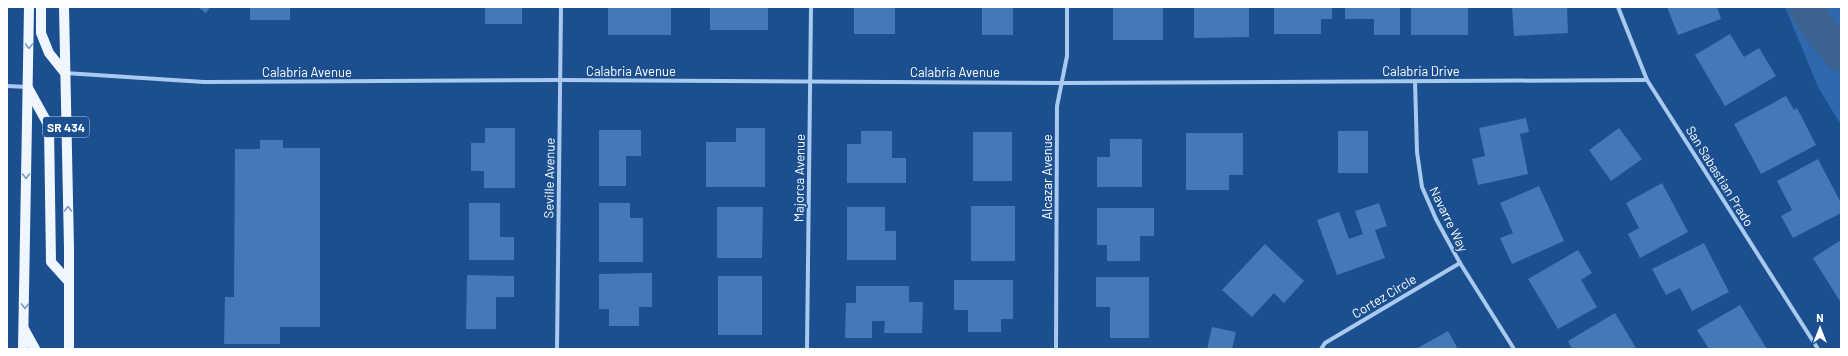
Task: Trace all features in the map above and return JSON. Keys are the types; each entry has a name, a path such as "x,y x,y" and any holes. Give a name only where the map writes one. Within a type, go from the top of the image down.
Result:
{"main road":[{"name":"SR 434","path":"24,349 29,7"},
{"path":"41,7 41,33 49,52 66,74"},
{"name":"SR 434","path":"64,7 69,349"},
{"path":"28,87 49,126 51,262 69,282"},
{"path":"24,329 35,349"}],"street":[{"name":"Seville Avenue","path":"557,349 561,7"},
{"name":"Majorca Avenue","path":"807,349 811,7"},
{"name":"Alcazar Avenue","path":"1056,349 1057,106 1063,83 1067,56 1067,7"},
{"name":"San Sabastian Prado","path":"1618,7 1647,80 1818,349"},
{"name":"Calabria Avenue","path":"66,74 204,82 560,80 1063,83 1196,82"},
{"name":"Calabria Drive","path":"1196,82 1647,80"},
{"name":"Navarre Way","path":"1415,81 1417,152 1422,187 1436,219 1460,263 1514,349"},
{"path":"7,86 28,87"},
{"name":"Cortez Circle","path":"1321,349 1325,344 1460,263"}],"shaded area":[{"path":"1785,7 1841,7 1841,125 1818,87"}],"building":[{"path":"198,7 210,7 206,13"},
{"path":"250,7 290,7 290,20 250,20"},
{"path":"485,7 522,7 522,24 485,24"},
{"path":"608,7 671,7 671,35 608,35"},
{"path":"710,7 768,7 768,30 710,30"},
{"path":"854,7 895,7 895,34 854,34"},
{"path":"982,7 1013,7 1013,35 982,35"},
{"path":"1113,7 1163,7 1163,40 1113,40"},
{"path":"1194,7 1249,7 1249,37 1194,38"},
{"path":"1274,7 1332,7 1332,19 1321,19 1321,34 1274,34"},
{"path":"1345,7 1400,7 1400,35 1374,35 1374,19 1345,19"},
{"path":"1411,7 1468,7 1468,35 1411,35"},
{"path":"1512,7 1567,7 1568,33 1514,36"},
{"path":"1667,7 1717,7 1721,19 1678,35"},
{"path":"1730,34 1744,57 1759,48 1776,76 1725,106 1695,55"},
{"path":"1786,96 1794,110 1797,108 1816,145 1761,174 1734,124"},
{"path":"1526,118 1529,132 1520,134 1528,174 1478,185 1472,159 1485,156 1479,128"},
{"path":"485,128 515,128 515,188 484,188 484,171 471,171 471,143 485,143"},
{"path":"736,128 765,128 765,187 706,187 706,142 736,142"},
{"path":"1619,128 1642,159 1611,181 1589,150"},
{"path":"599,130 641,130 641,156 626,156 626,186 599,186"},
{"path":"861,131 892,131 892,158 906,158 906,183 847,183 847,144 861,144"},
{"path":"1338,131 1368,131 1368,173 1338,173"},
{"path":"973,132 1012,132 1012,181 973,181"},
{"path":"1186,133 1243,133 1243,175 1229,175 1229,190 1186,190"},
{"path":"1110,139 1142,139 1142,187 1097,187 1097,157 1110,157"},
{"path":"260,140 283,140 283,148 320,148 320,327 280,327 280,344 224,344 225,297 234,297 235,149 260,149"},
{"path":"1818,159 1841,203 1841,213 1793,238 1781,216 1792,210 1777,181"},
{"path":"1662,183 1688,232 1640,258 1628,234 1639,228 1626,203"},
{"path":"1539,186 1564,241 1512,264 1500,238 1513,233 1500,203"},
{"path":"469,203 500,203 500,237 514,237 514,260 469,260"},
{"path":"599,203 630,203 630,218 643,218 643,262 599,262"},
{"path":"1379,203 1387,226 1375,230 1385,258 1337,275 1317,220 1339,212 1349,239 1363,234 1355,211"},
{"path":"971,206 1015,206 1015,261 971,261"},
{"path":"717,207 763,207 762,258 717,258"},
{"path":"847,207 885,207 885,231 896,231 896,260 847,260"},
{"path":"1097,208 1154,208 1154,236 1140,236 1140,261 1107,261 1107,245 1097,245"},
{"path":"1841,240 1841,303 1813,258"},
{"path":"1704,243 1729,292 1692,311 1680,288 1666,295 1652,269"},
{"path":"1265,244 1304,281 1284,303 1274,293 1252,317 1222,290"},
{"path":"1578,250 1592,273 1581,280 1597,307 1558,329 1528,279"},
{"path":"652,273 652,307 639,307 639,326 609,326 609,309 599,309 599,274"},
{"path":"467,275 514,276 514,297 496,297 496,329 466,329"},
{"path":"718,276 762,276 762,335 718,335"},
{"path":"1096,277 1149,277 1149,338 1110,338 1110,307 1096,307"},
{"path":"954,280 1013,280 1013,319 1001,319 1001,332 968,332 968,310 954,310"},
{"path":"856,286 909,286 909,302 923,302 922,333 884,333 885,321 872,321 872,338 845,338 846,303 856,303"},
{"path":"1740,305 1767,349 1709,349 1697,330"},
{"path":"1615,313 1636,348 1572,349 1568,341"},
{"path":"1212,327 1236,332 1232,349 1207,349"},
{"path":"1448,331 1458,349 1416,349"}],"waterway":[{"path":"1806,7 1818,27 1841,55"}]}
